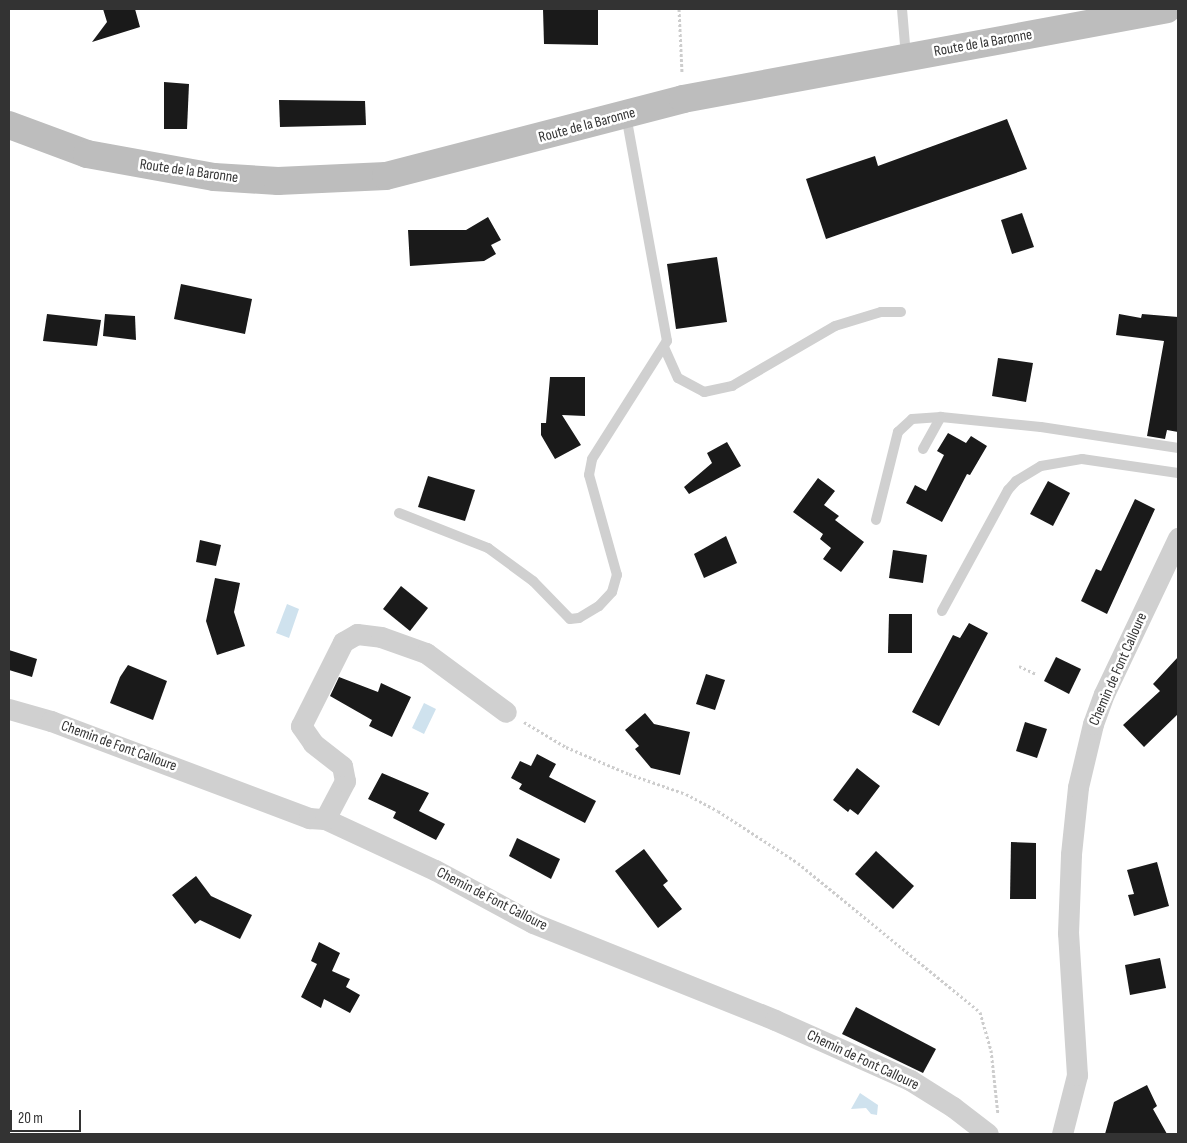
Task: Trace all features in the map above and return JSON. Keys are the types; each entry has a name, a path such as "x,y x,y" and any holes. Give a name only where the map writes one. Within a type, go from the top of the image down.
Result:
{"main road":[{"name":"Route de la Baronne","path":"9,125 87,154 150,167 214,177 278,182 386,176 683,99 1167,9"}],"street":[{"name":"Chemin de Font Calloure","path":"1062,1134 1077,1075 1068,933 1071,854 1078,787 1093,724 1104,694 1178,538"},
{"path":"325,820 345,781 342,766 313,743 302,726 343,642 357,634 381,637 426,654 506,712"},
{"name":"Chemin de Font Calloure","path":"9,709 60,724 309,818 325,820 435,870 533,923 775,1020 901,1076 952,1107 993,1127"}],"lane":[{"path":"902,9 906,57"},
{"path":"400,513 488,548 533,581 570,619 579,618 600,606 612,592 617,575 589,475 592,459 667,341 626,114"},
{"path":"664,347 678,378 704,392 732,386 835,326 881,312 901,312"},
{"path":"876,520 898,432 912,419 941,417 1041,426 1178,448"},
{"path":"922,449 941,417"},
{"path":"942,611 1008,490 1016,481 1040,466 1082,459 1178,473"}],"path":[{"path":"679,9 683,99"},
{"path":"1019,666 1036,674"},
{"path":"506,712 566,747 629,774 686,794 718,811 798,863 980,1012 991,1050 993,1127"}],"water":[{"path":"287,604 299,609 289,638 276,633"},
{"path":"424,703 436,709 424,734 412,728"},
{"path":"860,1093 878,1105 877,1115 871,1114 866,1108 851,1109"}],"building":[{"path":"103,9 135,9 140,27 92,42 107,22"},
{"path":"543,9 598,9 598,45 544,44"},
{"path":"164,82 189,84 187,129 164,129"},
{"path":"279,100 365,101 366,125 280,127"},
{"path":"1007,119 1027,169 826,239 806,179 875,156 878,166"},
{"path":"1022,213 1034,247 1012,254 1001,220"},
{"path":"488,217 501,240 491,245 496,254 484,261 410,266 408,230 466,230"},
{"path":"717,257 727,322 676,329 667,264"},
{"path":"181,284 252,299 245,334 174,319"},
{"path":"47,314 101,320 97,346 43,341"},
{"path":"105,314 135,316 136,340 103,336"},
{"path":"1119,314 1141,318 1142,314 1178,317 1178,432 1167,430 1165,439 1147,436 1164,341 1116,335"},
{"path":"998,358 1033,363 1026,402 992,396"},
{"path":"550,377 585,377 585,416 562,415 581,445 555,459 541,435 541,423 546,423"},
{"path":"948,433 966,443 971,436 987,446 970,475 967,474 942,522 906,503 915,485 926,491 944,455 937,451"},
{"path":"727,442 741,466 689,494 684,487 712,463 707,453"},
{"path":"428,476 475,490 465,521 418,507"},
{"path":"818,478 835,491 824,505 839,516 835,520 864,542 841,572 823,559 831,548 820,539 823,534 793,512"},
{"path":"1048,481 1070,493 1053,526 1030,514"},
{"path":"1135,499 1155,509 1107,614 1081,601 1096,569 1101,571"},
{"path":"726,536 737,563 704,578 694,554"},
{"path":"200,540 221,545 216,566 196,562"},
{"path":"893,550 927,555 923,583 889,578"},
{"path":"215,578 240,583 234,612 245,646 217,655 206,621"},
{"path":"401,586 428,608 410,631 383,609"},
{"path":"889,614 912,614 912,653 888,653"},
{"path":"969,623 988,633 939,726 912,712 953,635 960,638"},
{"path":"9,650 37,659 32,677 9,670"},
{"path":"1056,657 1081,669 1069,694 1044,681"},
{"path":"1178,657 1178,714 1144,747 1123,725 1160,691 1153,684"},
{"path":"128,665 167,681 153,720 110,703 120,677"},
{"path":"706,674 725,680 715,710 696,704"},
{"path":"339,677 378,692 381,683 411,697 392,737 369,726 372,720 330,696"},
{"path":"645,713 654,724 690,732 680,775 651,768 635,749 639,746 625,730"},
{"path":"1025,722 1047,729 1037,758 1016,751"},
{"path":"537,754 556,764 549,777 596,801 585,823 519,789 522,784 511,778 520,761 531,766"},
{"path":"857,768 880,786 858,815 850,809 848,812 833,800"},
{"path":"382,773 429,793 419,811 445,824 436,840 393,818 396,812 368,799"},
{"path":"517,838 560,859 551,879 509,856"},
{"path":"1011,842 1036,843 1036,899 1010,899"},
{"path":"644,849 668,881 663,885 682,909 658,928 615,871"},
{"path":"876,851 914,886 893,909 855,874"},
{"path":"1157,862 1169,906 1134,916 1128,895 1134,894 1127,870"},
{"path":"196,876 211,896 252,915 240,939 200,920 195,924 172,895"},
{"path":"319,942 340,953 332,971 350,979 346,987 360,995 350,1013 324,999 321,1008 301,997 317,964 311,961"},
{"path":"1160,958 1166,988 1130,995 1125,965"},
{"path":"856,1007 936,1049 923,1073 842,1034"},
{"path":"1147,1085 1157,1106 1153,1109 1167,1134 1105,1134 1114,1102"}]}
